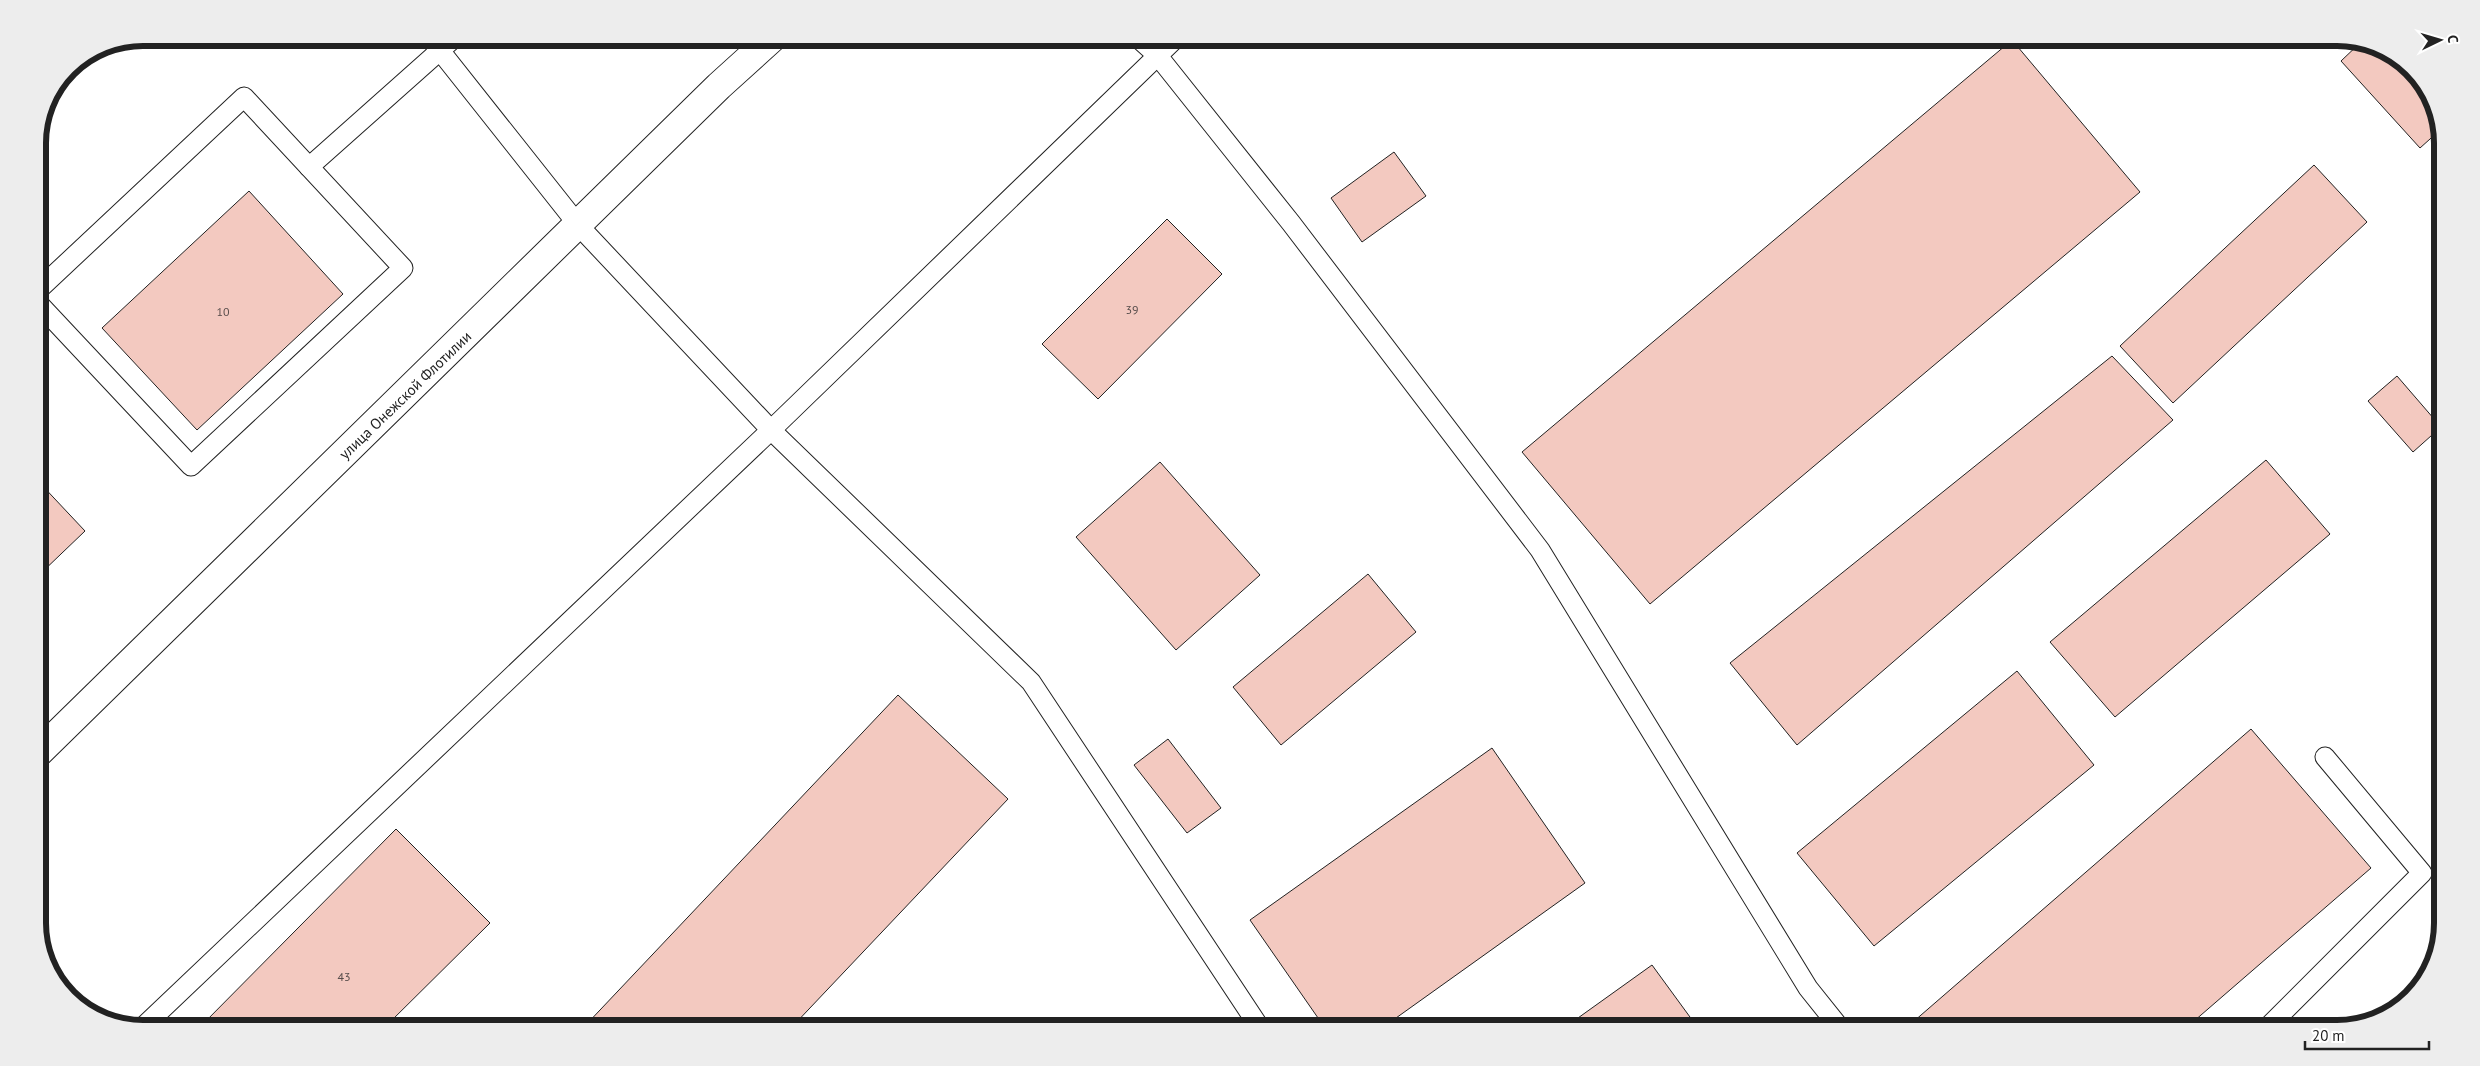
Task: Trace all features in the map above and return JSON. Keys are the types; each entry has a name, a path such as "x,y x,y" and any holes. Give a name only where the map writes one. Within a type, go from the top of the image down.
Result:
{"main road":[{"name":"улица Онежской Флотилии","path":"46,745 579,226 719,86 763,46"}],"lane":[{"path":"309,167 437,46"},
{"path":"446,46 579,226 771,430 1031,682 1255,1020"},
{"path":"1147,46 1158,56 1291,223 1540,550 1808,988 1834,1020"},
{"path":"150,1020 771,430 1168,46"},
{"path":"46,283 244,97 403,268 191,466 46,311"},
{"path":"2275,1020 2422,873 2325,757"}],"building":[{"path":"2005,46 2017,46 2140,192 1650,604 1522,452"},
{"path":"2355,48 2374,54 2396,66 2414,84 2424,101 2429,112 2434,136 2420,148 2341,61"},
{"path":"1394,152 1426,196 1362,242 1331,198"},
{"path":"2314,165 2367,222 2173,403 2120,346"},
{"path":"249,191 343,294 197,430 102,328"},
{"path":"1167,219 1222,274 1098,399 1042,344"},
{"path":"2112,356 2173,420 1797,745 1730,663"},
{"path":"2397,376 2434,419 2434,433 2413,452 2368,401"},
{"path":"2266,460 2330,534 2115,717 2050,642"},
{"path":"1160,462 1260,575 1176,650 1076,537"},
{"path":"46,490 85,531 46,568"},
{"path":"1368,574 1416,632 1281,745 1233,687"},
{"path":"2017,671 2094,765 1874,946 1797,853"},
{"path":"898,695 1008,799 799,1020 591,1020"},
{"path":"2251,729 2371,868 2195,1020 1915,1020"},
{"path":"1168,739 1221,808 1187,833 1134,765"},
{"path":"1492,748 1585,883 1393,1020 1319,1020 1250,920"},
{"path":"396,829 490,923 392,1020 207,1020"},
{"path":"1652,965 1692,1020 1575,1020"}]}
